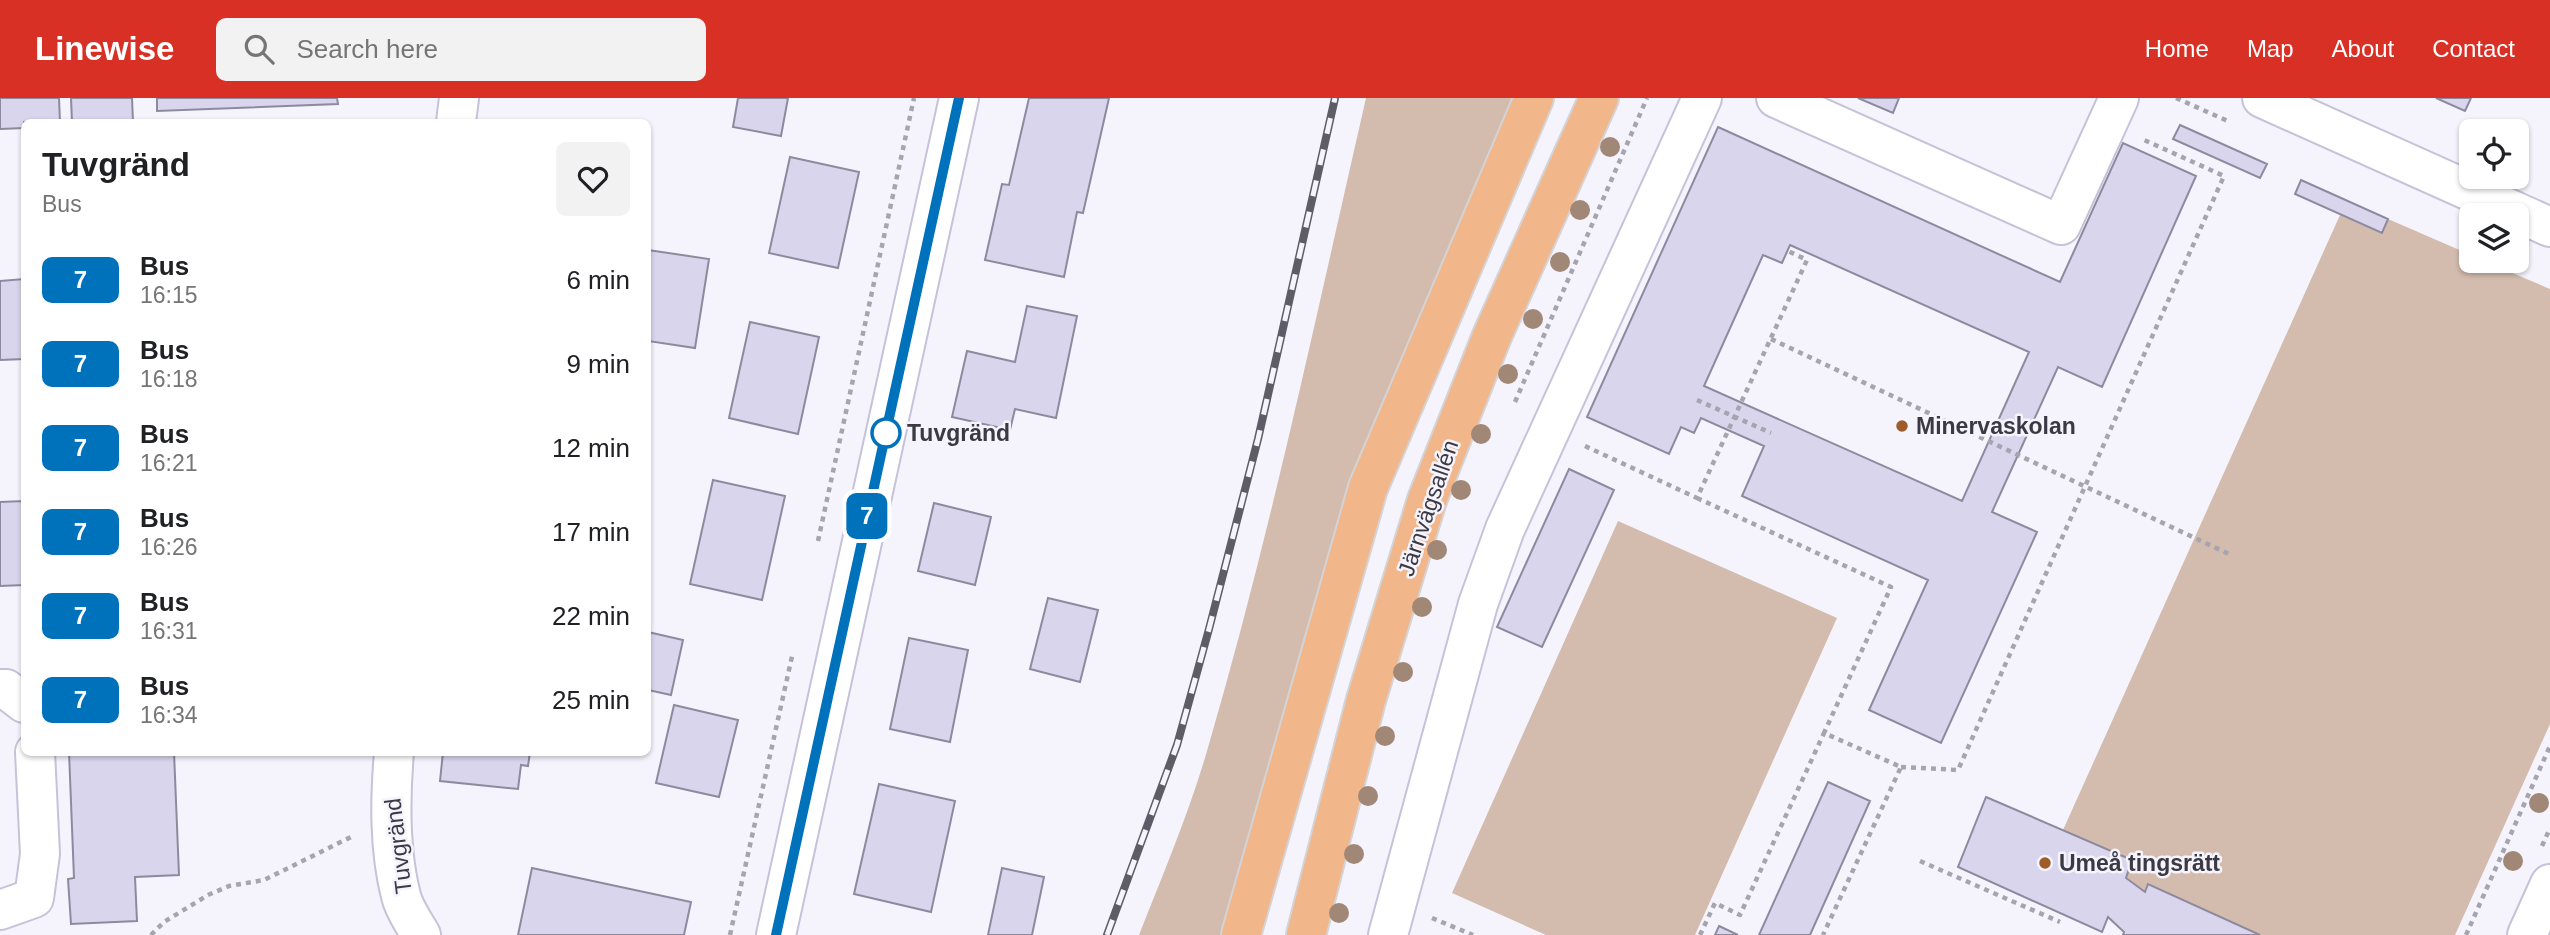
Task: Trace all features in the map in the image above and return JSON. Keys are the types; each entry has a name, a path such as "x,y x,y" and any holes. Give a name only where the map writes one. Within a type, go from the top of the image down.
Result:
{"main road":[{"path":"1241,935 1368,488 1534,98"},
{"name":"Järnvägsallén","path":"1306,935 1366,700 1427,500 1493,336 1599,98"}],"street":[{"path":"456,119 459,98"},
{"path":"776,935 959,98"},
{"path":"1388,935 1478,604 1505,529 1702,98"},
{"path":"1776,98 2061,225 2113,111"},
{"path":"2262,98 2310,107 2550,227"},
{"path":"0,689 6,689 21,701"},
{"path":"0,910 34,898 40,854 35,756"},
{"name":"Tuvgränd","path":"394,756 392,838 401,898 421,935"},
{"path":"2527,935 2550,884"}],"path":[{"path":"817,542 914,98"},
{"path":"1824,733 1901,767 1958,770 2224,176 2113,111"},
{"path":"1697,498 1808,260 1788,251"},
{"path":"1771,338 2229,554"},
{"path":"1697,400 1771,433"},
{"path":"1550,430 1891,587 1740,915 1715,904 1700,935"},
{"path":"730,935 794,649"},
{"path":"2466,935 2550,746"},
{"path":"1823,935 1901,767"},
{"path":"150,935 164,922 208,895 229,886 264,880 392,818"},
{"path":"1920,861 2060,922"}],"shaded area":[{"path":"1366,98 1534,98 1441,319 1241,935 1139,935 1192,797 1230,670 1291,426"},
{"path":"2340,215 2381,233 2388,219 2459,250 2459,273 2512,273 2550,289 2550,724 2455,935 2260,935 2148,884 2145,892 2126,878 2132,860 2063,830"},
{"path":"1618,521 1837,618 1695,935 1546,935 1452,893"}],"building":[{"path":"0,98 59,98 60,119 21,119 21,128 0,129"},
{"path":"71,98 132,98 133,119 72,119"},
{"path":"157,98 337,98 338,104 157,111"},
{"path":"738,98 788,98 781,136 733,127"},
{"path":"1029,98 1109,98 1083,213 1077,212 1064,277 985,260 1002,184 1009,185"},
{"path":"1858,98 1899,98 1893,113"},
{"path":"2436,98 2471,98 2465,111"},
{"path":"2180,125 2267,164 2260,178 2173,139"},
{"path":"1718,127 2060,282 2123,143 2196,176 2102,387 2058,367 1992,512 2037,532 1941,743 1869,710 1928,580 1742,496 1764,446 1701,418 1694,433 1681,427 1669,454 1587,417","holes":["1790,245 2029,352 1962,501 1704,386 1763,255 1782,263"]},
{"path":"790,157 859,172 838,268 769,253"},
{"path":"2301,180 2388,219 2382,233 2295,194"},
{"path":"651,250 709,259 695,348 651,341"},
{"path":"21,279 21,359 0,360 0,281"},
{"path":"1027,306 1077,316 1056,418 1015,409 1010,430 952,417 967,351 1015,362"},
{"path":"750,322 819,337 798,434 729,418"},
{"path":"1569,469 1614,490 1542,647 1497,627"},
{"path":"713,480 785,496 762,600 690,584"},
{"path":"21,501 21,585 0,586 0,502"},
{"path":"934,503 991,517 975,585 918,571"},
{"path":"1048,598 1098,610 1080,682 1030,669"},
{"path":"651,633 683,640 671,695 651,691"},
{"path":"909,638 968,650 950,742 890,729"},
{"path":"674,705 738,720 719,797 656,783"},
{"path":"69,756 174,756 179,875 135,877 137,921 71,924 68,879 74,878"},
{"path":"443,756 529,756 528,766 521,765 518,789 440,781"},
{"path":"1828,782 1870,801 1810,935 1759,935"},
{"path":"879,784 955,801 931,912 854,894"},
{"name":"Umeå tingsrätt","path":"1986,797 2132,860 2126,878 2145,892 2148,884 2260,935 2123,935 2124,932 2108,917 2102,932 1958,867"},
{"path":"532,868 691,902 684,935 518,935"},
{"path":"1002,868 1044,877 1032,935 988,935"},
{"path":"1719,926 1738,935 1715,935"}],"railway":[{"path":"1107,935 1177,745 1209,629 1258,439 1335,98"}],"bus line":[{"name":"7","path":"776,935 959,98"}],"place":[{"name":"Minervaskolan","path":"1902,426"},
{"name":"Tuvgränd","path":"886,433"},
{"name":"Umeå tingsrätt","path":"2045,863"}]}
